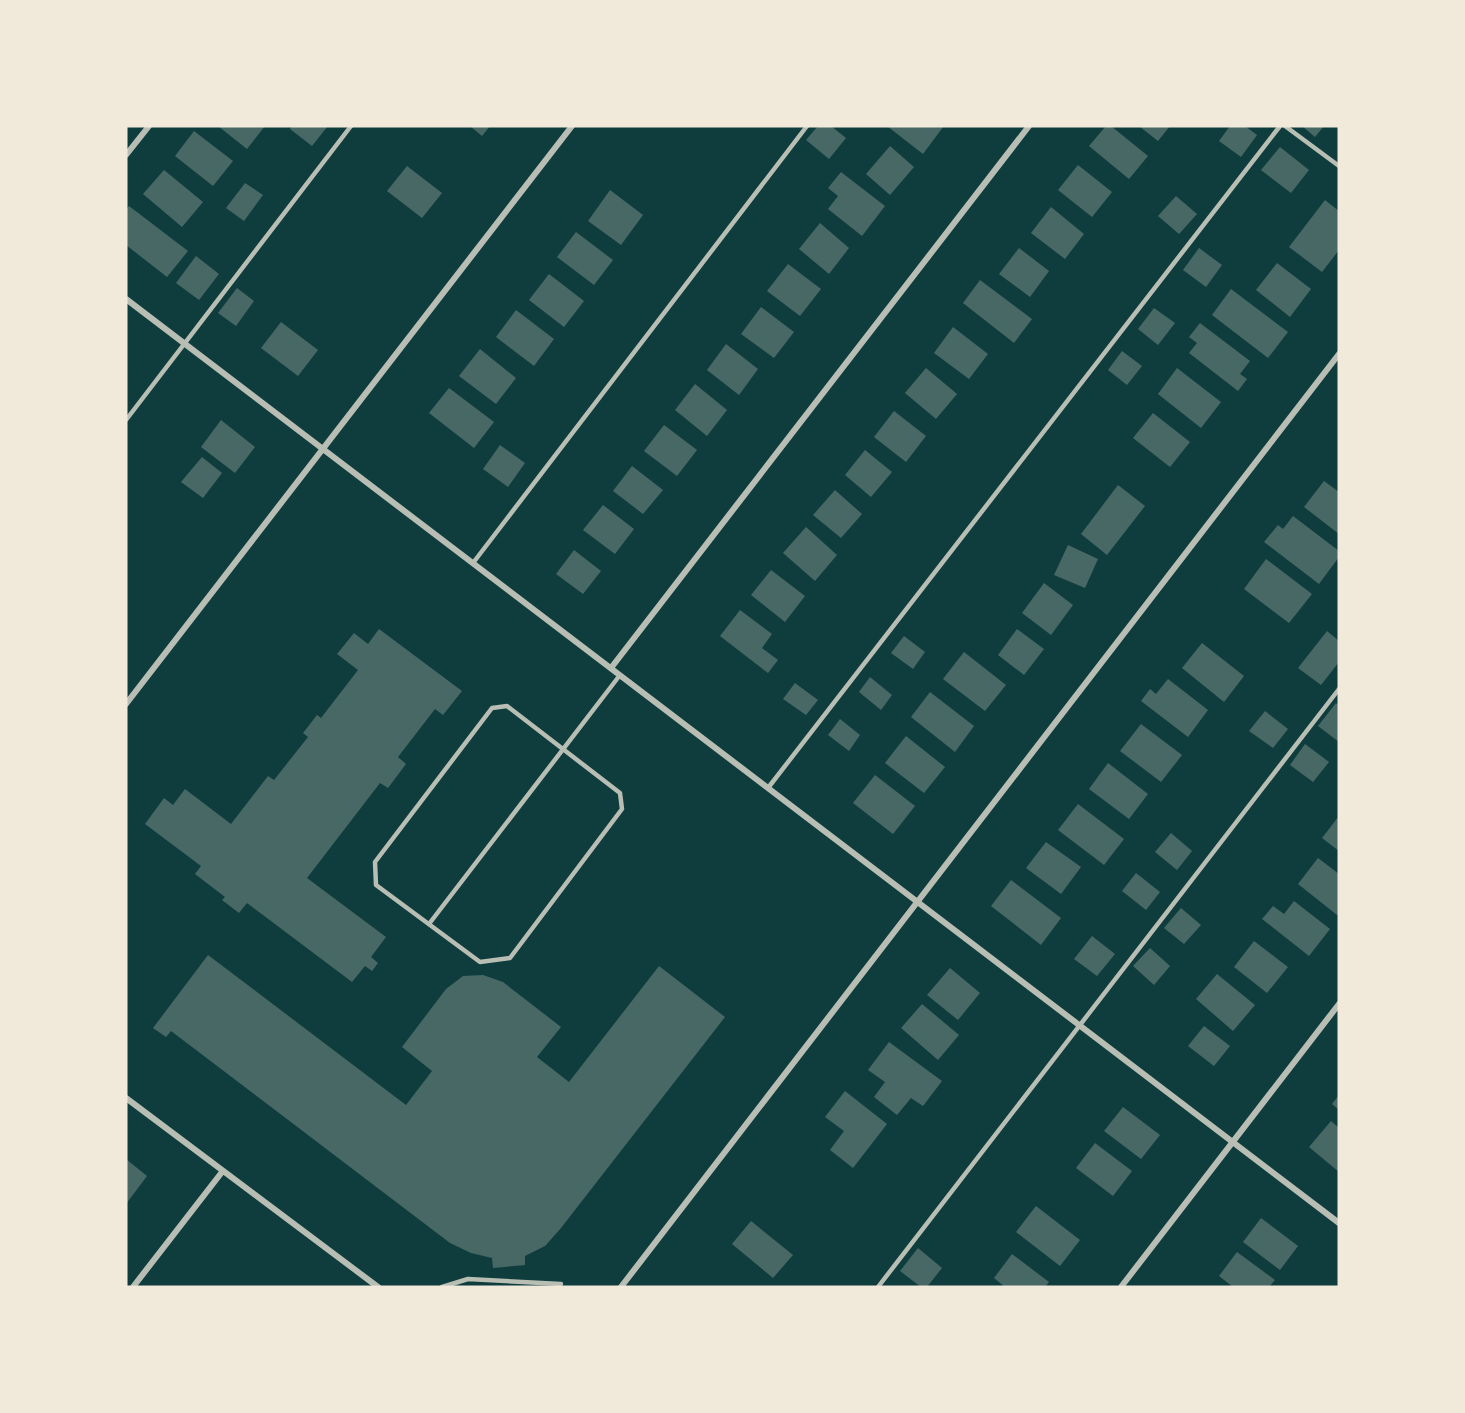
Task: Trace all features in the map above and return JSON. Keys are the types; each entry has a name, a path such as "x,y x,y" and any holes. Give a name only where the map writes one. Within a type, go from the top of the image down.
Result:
{"street":[{"path":"126,155 149,126"},
{"path":"126,704 572,126"},
{"path":"611,668 1029,126"},
{"path":"126,299 1339,1223"},
{"path":"621,1287 1339,354"},
{"path":"1121,1287 1339,1004"},
{"path":"126,1098 375,1286"},
{"path":"133,1287 222,1172"}],"lane":[{"path":"126,420 351,126"},
{"path":"473,563 807,126"},
{"path":"768,788 1280,126"},
{"path":"1285,126 1339,166"},
{"path":"429,924 620,675"},
{"path":"878,1287 1339,689"},
{"path":"507,706 563,749 620,793 622,809 510,958 480,962 376,885 375,862 492,708 507,706"},
{"path":"442,1287 468,1279 561,1284"}],"building":[{"path":"218,126 265,126 247,149"},
{"path":"292,126 327,127 312,146 290,129"},
{"path":"470,126 490,126 482,136"},
{"path":"818,126 831,126 846,138 829,159 806,140"},
{"path":"887,126 941,126 943,127 923,154"},
{"path":"1106,126 1111,126 1148,156 1129,179 1089,146"},
{"path":"1139,126 1170,126 1158,141"},
{"path":"1230,126 1245,126 1257,135 1241,157 1219,141"},
{"path":"1302,126 1324,126 1315,137"},
{"path":"194,131 233,161 213,186 175,156"},
{"path":"890,146 914,167 890,195 866,174"},
{"path":"1280,147 1309,170 1291,193 1261,170"},
{"path":"1078,165 1112,192 1092,217 1058,190"},
{"path":"407,166 442,193 422,218 387,191"},
{"path":"164,170 203,202 182,227 143,194"},
{"path":"841,172 885,206 862,236 828,209 838,196 828,188"},
{"path":"245,183 263,195 244,221 226,208"},
{"path":"610,190 643,215 621,245 588,221"},
{"path":"1176,196 1197,214 1179,234 1158,216"},
{"path":"1325,200 1339,211 1339,250 1322,272 1289,247"},
{"path":"129,206 188,251 167,277 126,245 126,210"},
{"path":"1051,207 1084,234 1065,259 1031,233"},
{"path":"820,223 849,248 829,274 799,249"},
{"path":"576,232 613,260 594,285 557,257"},
{"path":"1019,248 1049,271 1030,297 999,274"},
{"path":"1199,248 1222,265 1206,287 1183,270"},
{"path":"196,256 219,274 199,300 176,283"},
{"path":"1277,263 1311,289 1290,317 1256,290"},
{"path":"788,264 821,289 800,316 767,291"},
{"path":"549,274 584,301 564,327 529,300"},
{"path":"980,280 1032,319 1014,343 963,303"},
{"path":"237,288 254,301 236,326 218,313"},
{"path":"1231,289 1288,332 1268,358 1212,315"},
{"path":"761,307 794,332 774,358 741,334"},
{"path":"1154,308 1175,323 1158,345 1138,329"},
{"path":"516,310 554,339 534,366 496,337"},
{"path":"281,322 318,350 298,376 261,348"},
{"path":"1200,323 1250,361 1240,374 1247,379 1238,391 1189,353 1197,343 1189,337"},
{"path":"953,327 988,354 969,379 934,353"},
{"path":"726,344 758,369 739,395 707,370"},
{"path":"480,349 516,378 496,404 459,376"},
{"path":"1122,351 1142,366 1127,385 1108,370"},
{"path":"926,368 957,394 936,419 905,393"},
{"path":"1177,368 1221,402 1201,428 1158,394"},
{"path":"695,384 727,410 707,436 675,410"},
{"path":"449,388 494,422 474,448 429,413"},
{"path":"894,411 926,436 906,462 874,437"},
{"path":"1153,413 1190,442 1170,467 1133,438"},
{"path":"221,420 255,447 235,473 201,447"},
{"path":"664,425 697,450 677,476 644,451"},
{"path":"500,445 525,463 508,487 483,469"},
{"path":"865,450 892,472 871,497 845,475"},
{"path":"202,457 222,473 203,498 181,482"},
{"path":"632,466 663,490 643,514 613,491"},
{"path":"1324,481 1339,492 1339,534 1304,507"},
{"path":"1118,485 1145,506 1107,555 1081,534"},
{"path":"835,490 862,514 841,538 813,515"},
{"path":"603,505 634,529 615,554 583,530"},
{"path":"1293,516 1339,551 1339,557 1319,584 1264,542 1278,525 1283,529"},
{"path":"806,527 837,555 815,581 783,553"},
{"path":"1068,545 1098,559 1085,588 1054,575"},
{"path":"574,550 601,571 583,594 556,574"},
{"path":"1266,559 1312,594 1289,623 1244,589"},
{"path":"771,570 805,596 785,622 751,595"},
{"path":"1044,583 1073,605 1051,635 1022,613"},
{"path":"740,610 772,634 762,648 778,660 768,673 720,636"},
{"path":"379,629 462,691 443,715 435,709 398,757 406,764 388,788 380,783 307,878 386,937 371,957 378,963 372,971 365,966 352,982 247,903 239,913 222,900 225,897 195,874 201,866 145,824 164,798 173,805 185,789 231,824 268,776 274,780 308,737 303,733 317,715 321,718 358,670 337,654 354,633 368,644"},
{"path":"1017,629 1044,649 1024,675 998,655"},
{"path":"1327,631 1339,641 1339,662 1321,685 1298,668"},
{"path":"904,636 925,652 913,669 891,653"},
{"path":"1202,643 1244,676 1224,702 1182,668"},
{"path":"964,652 1006,685 985,711 943,679"},
{"path":"870,677 892,695 881,710 859,692"},
{"path":"1168,679 1208,710 1188,737 1141,701 1150,689 1156,694"},
{"path":"795,683 818,700 806,715 783,699"},
{"path":"930,692 974,726 955,752 911,717"},
{"path":"1336,703 1339,706 1339,742 1318,726"},
{"path":"1265,711 1288,729 1273,748 1249,731"},
{"path":"840,719 860,735 849,751 828,735"},
{"path":"1141,724 1182,755 1161,782 1120,751"},
{"path":"906,736 945,767 924,793 885,763"},
{"path":"1305,744 1329,762 1313,782 1290,765"},
{"path":"1108,763 1148,794 1129,819 1089,789"},
{"path":"875,775 915,806 893,834 853,803"},
{"path":"1078,804 1124,839 1104,865 1058,830"},
{"path":"1339,816 1339,851 1322,838"},
{"path":"1171,833 1192,851 1177,870 1155,852"},
{"path":"1046,842 1081,867 1061,894 1026,868"},
{"path":"1318,858 1339,874 1339,913 1337,915 1298,884"},
{"path":"1136,873 1160,892 1146,910 1122,891"},
{"path":"1011,880 1061,918 1041,945 991,906"},
{"path":"1294,901 1330,929 1309,956 1262,919 1273,906 1284,914"},
{"path":"1181,908 1201,925 1184,944 1164,928"},
{"path":"1092,936 1115,954 1097,976 1074,959"},
{"path":"1254,941 1288,967 1267,993 1234,967"},
{"path":"1150,948 1170,966 1154,985 1133,966"},
{"path":"208,955 406,1105 432,1071 402,1047 446,989 463,976 483,975 503,982 561,1027 537,1057 569,1082 659,966 725,1017 545,1246 525,1256 525,1265 493,1268 492,1258 471,1253 450,1243 171,1031 166,1037 153,1028"},
{"path":"950,968 980,993 958,1020 927,995"},
{"path":"1217,974 1255,1005 1233,1031 1196,999"},
{"path":"922,1004 959,1035 938,1060 901,1028"},
{"path":"1204,1026 1230,1046 1214,1066 1188,1046"},
{"path":"889,1042 942,1081 923,1106 911,1098 897,1115 874,1097 885,1082 868,1070"},
{"path":"845,1091 887,1124 853,1168 830,1150 844,1131 825,1117"},
{"path":"1339,1095 1339,1110 1332,1104"},
{"path":"1123,1107 1160,1135 1141,1159 1104,1131"},
{"path":"1331,1121 1339,1128 1339,1172 1309,1147"},
{"path":"1095,1143 1132,1171 1113,1196 1076,1168"},
{"path":"126,1159 147,1176 126,1204"},
{"path":"1036,1206 1080,1240 1060,1266 1016,1232"},
{"path":"1261,1218 1298,1246 1280,1270 1243,1242"},
{"path":"751,1221 793,1255 773,1278 732,1244"},
{"path":"918,1248 942,1268 927,1287 921,1287 900,1271"},
{"path":"1237,1252 1275,1280 1269,1287 1233,1287 1219,1276"},
{"path":"1012,1254 1049,1282 1045,1287 1005,1287 994,1278"}]}
